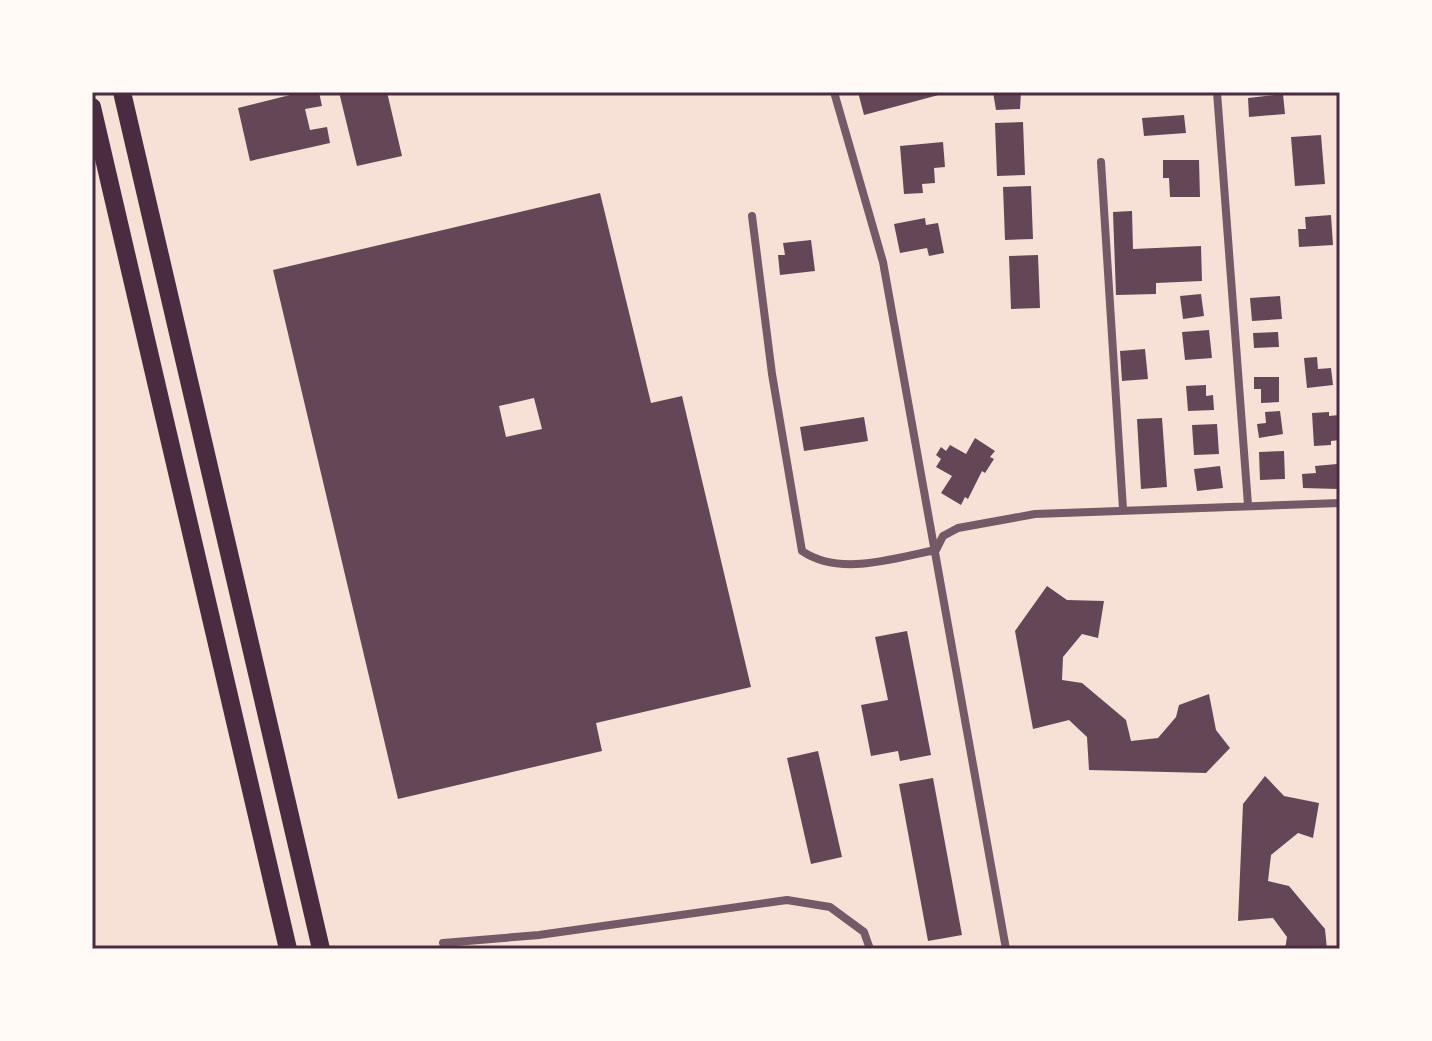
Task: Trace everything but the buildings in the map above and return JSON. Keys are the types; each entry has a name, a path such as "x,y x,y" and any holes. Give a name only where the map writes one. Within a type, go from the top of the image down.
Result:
{"highway":[{"path":"122,92 321,949"},
{"path":"92,107 288,949"}],"street":[{"path":"834,92 883,262 1006,949"},
{"path":"1217,92 1248,505"},
{"path":"1101,162 1123,509"},
{"path":"752,216 772,374 802,551 812,558 850,565 936,550"},
{"path":"936,550 943,536 958,528 1035,514 1340,503"},
{"path":"443,943 539,935 787,900 830,907 864,932 870,949"}]}
